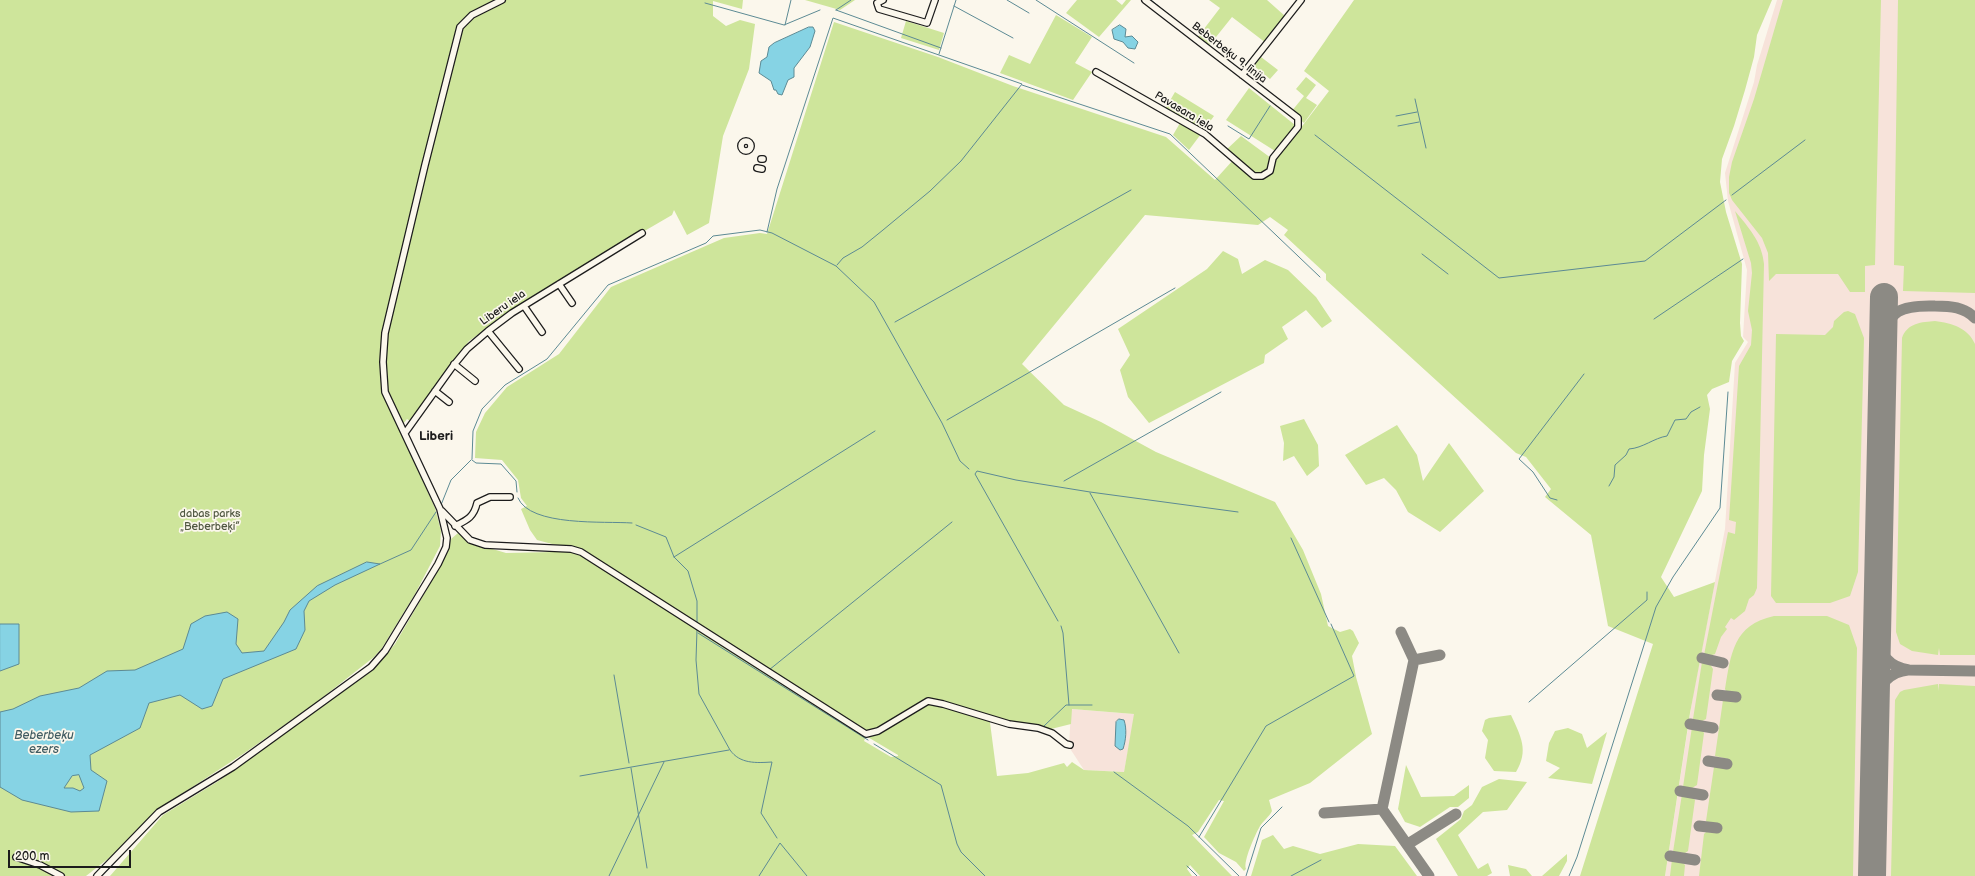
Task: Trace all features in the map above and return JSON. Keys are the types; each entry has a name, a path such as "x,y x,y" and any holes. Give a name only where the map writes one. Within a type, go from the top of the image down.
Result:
{"street":[{"path":"97,876 159,812 233,767 371,667 385,651 438,564 446,547 446,530 440,509 385,392 383,362 385,333 424,165 460,27 472,15 502,0"},
{"path":"883,0 878,3 879,9 927,23 936,0"},
{"name":"Beberbeķu 9. līnija","path":"1144,0 1298,118 1299,122"},
{"path":"1242,75 1301,0"},
{"name":"Pavasara iela","path":"1096,72 1205,134 1254,176 1262,176 1270,171 1273,158 1298,127 1299,122"},
{"name":"Liberu iela","path":"405,432 454,364 467,349 488,331 524,306 642,233"},
{"path":"559,284 572,303"},
{"path":"524,306 542,332"},
{"path":"488,331 519,369"},
{"path":"454,364 475,380"},
{"path":"435,391 449,402"},
{"path":"455,526 471,518 476,512 477,503 490,498 510,497"},
{"path":"440,509 470,540 485,545 571,549 581,552 866,734 878,731 928,701 943,704 1009,724 1038,728 1052,733 1066,744 1070,745"},
{"path":"16,857 61,876"}],"shaded area":[{"path":"1777,0 1975,0 1975,876 1665,876 1693,695 1725,529 1735,363 1748,342 1743,337 1747,270 1728,201 1725,173 1754,82 1757,65"},
{"path":"1071,709 1135,714 1124,772 1084,770 1069,747"}],"green space":[{"name":"dabas parks „Beberbeķi”","path":"0,0 743,0 742,9 713,1 713,16 726,26 740,20 755,24 749,69 723,136 709,223 687,235 674,210 672,215 531,297 469,341 410,421 407,419 403,424 405,427 401,433 435,508 441,531 440,546 415,594 382,648 374,657 313,705 243,754 157,810 118,851 86,876 0,876"},
{"path":"805,0 855,0 840,10"},
{"path":"1077,0 1116,0 1122,5 1126,0 1131,0 1099,37 1066,13"},
{"path":"1209,0 1267,0 1285,16 1266,43 1232,17 1208,47 1197,38 1220,8"},
{"path":"1354,0 1772,0 1757,35 1754,57 1745,90 1722,159 1720,182 1726,212 1742,264 1740,323 1741,336 1744,341 1732,361 1729,382 1712,389 1707,395 1710,409 1704,455 1702,491 1661,577 1674,597 1715,582 1690,713 1665,876 1580,876 1653,644 1608,626 1591,535 1545,497 1551,489 1526,457 1516,453 1326,280 1326,274 1284,235 1288,230 1270,217 1258,225 1145,215 1022,364 1064,405 1101,422 1156,452 1275,502 1303,550 1321,594 1328,626 1340,632 1350,629 1353,631 1359,643 1352,656 1356,677 1372,734 1310,783 1269,800 1272,811 1261,824 1255,835 1246,860 1246,869 1244,871 1236,862 1219,853 1204,837 1224,801 1219,800 1198,832 1192,835 1232,876 1200,876 1190,865 1187,869 1192,876 110,876 163,815 217,782 373,670 395,644 441,565 451,539 458,533 469,542 506,553 554,552 556,545 537,540 530,530 521,509 527,506 521,498 518,480 502,460 475,458 476,432 485,413 507,387 559,354 611,287 724,238 760,233 767,234 834,22 938,57 1013,86 1166,137 1215,180 1234,159 1226,150 1241,136 1271,158 1280,155 1329,91 1304,71","holes":["1072,709 1134,714 1124,772 1084,770 1072,762 1067,767 1064,763 1028,773 997,776 989,715 1009,722 1051,729 1071,724","866,736 898,755 898,756 891,757 864,741"]},
{"path":"1783,0 1881,0 1875,265 1865,266 1865,292 1850,292 1838,274 1776,274 1769,281 1768,253 1762,238 1732,200 1729,193 1729,177 1732,162 1754,99"},
{"path":"1898,0 1975,0 1975,293 1903,291 1904,266 1894,265"},
{"path":"1056,15 1092,37 1075,63 1092,72 1073,100 1000,73 1009,55 1030,64"},
{"path":"906,21 944,33 939,50 901,38"},
{"path":"1261,57 1278,70 1270,79 1254,66"},
{"path":"1306,77 1316,85 1306,98 1317,105 1304,123 1291,112 1304,96 1296,89"},
{"path":"1249,88 1295,125 1275,151 1226,120"},
{"path":"1175,92 1214,116 1203,131 1165,109"},
{"path":"1180,123 1201,134 1189,150 1173,135"},
{"path":"1735,211 1750,229 1758,242 1764,264 1757,588 1754,595 1749,599 1745,611 1734,620 1731,618 1725,627 1727,629 1721,637 1715,654 1709,656 1704,655 1728,532 1735,534 1736,522 1729,520 1739,366 1751,345 1752,330 1748,311 1752,273 1751,263"},
{"path":"1223,251 1238,259 1242,274 1265,260 1288,270 1316,297 1332,321 1322,328 1306,310 1282,327 1288,339 1265,355 1264,363 1149,423 1128,397 1120,370 1130,355 1118,329 1207,269"},
{"path":"1848,311 1855,314 1864,338 1858,572 1850,596 1830,603 1776,603 1771,596 1776,334 1825,335 1833,327 1834,321 1844,312"},
{"path":"1935,321 1959,327 1972,338 1975,344 1975,655 1940,655 1939,648 1938,655 1912,651 1900,644 1896,632 1902,338 1907,329 1911,326"},
{"path":"1304,419 1318,445 1319,466 1307,476 1294,456 1283,461 1284,443 1280,426"},
{"path":"1397,425 1417,455 1423,481 1449,443 1484,491 1440,532 1408,512 1396,490 1384,478 1366,485 1345,455"},
{"path":"1774,616 1827,616 1849,625 1857,648 1853,876 1699,876 1704,834 1706,832 1718,833 1719,825 1708,823 1706,821 1714,767 1716,765 1727,767 1728,759 1715,756 1723,700 1736,701 1737,693 1726,691 1725,689 1732,653 1742,634 1750,626 1760,620"},
{"path":"1702,662 1710,664 1713,669 1706,719 1702,721 1693,719"},
{"path":"1938,684 1939,691 1939,684 1975,686 1975,876 1891,876 1895,700 1900,692 1904,690"},
{"path":"1511,715 1518,730 1522,744 1523,750 1520,764 1516,772 1494,771 1485,758 1488,740 1482,731 1485,720 1489,718"},
{"path":"1692,727 1701,728 1704,733 1697,785 1692,788 1683,787"},
{"path":"1568,728 1582,734 1587,748 1607,732 1592,784 1548,778 1560,768 1546,761 1549,743 1555,731"},
{"path":"1406,765 1421,797 1454,796 1469,785 1469,798 1458,807 1450,807 1420,827 1405,822 1398,809"},
{"path":"1499,779 1527,782 1507,810 1483,812 1458,835 1478,869 1488,863 1492,873 1487,876 1458,876 1436,839 1461,819 1464,811 1472,805 1482,787"},
{"path":"1682,794 1691,795 1695,800 1688,851 1685,853 1673,852"},
{"path":"1273,835 1284,849 1293,846 1320,854 1358,844 1395,846 1417,876 1251,876 1262,840"},
{"path":"1567,854 1567,861 1559,876 1542,876"},
{"path":"1672,859 1681,861 1685,865 1684,876 1670,876"},
{"path":"1508,865 1526,869 1532,876 1510,876"}],"water":[{"path":"1120,25 1126,29 1125,37 1132,36 1138,42 1135,49 1128,48 1123,42 1114,39 1112,30"},
{"path":"809,27 813,27 815,31 810,47 794,68 794,77 788,80 782,95 778,94 776,90 774,90 771,81 759,73 761,61 767,57 769,47 774,43"},
{"name":"Beberbeķu ezers","path":"367,562 380,564 335,585 309,601 304,611 305,630 296,649 223,679 212,706 202,709 180,695 149,703 140,728 90,755 91,770 107,781 99,811 71,812 22,800 0,787 0,712 13,709 40,696 79,688 107,671 135,670 183,649 191,624 205,616 227,612 238,619 236,644 242,653 264,651 284,622 290,610 317,586","holes":["79,775 84,788 80,791 73,788 64,788 72,776"]},
{"path":"0,624 19,624 19,664 0,671"},
{"path":"1119,719 1124,720 1126,731 1123,749 1120,750 1115,746 1116,722"}],"waterway":[{"path":"785,25 791,0"},
{"path":"836,10 851,0"},
{"path":"939,54 956,0"},
{"path":"1007,0 1029,13"},
{"path":"1036,0 1134,63"},
{"path":"1151,0 1188,30"},
{"path":"705,3 784,25 820,10"},
{"path":"954,6 1013,38"},
{"path":"836,10 941,48"},
{"path":"767,232 777,189 833,18 1022,84 961,161 930,191 862,247 843,258 837,265"},
{"path":"1022,85 1170,134 1320,277"},
{"path":"1415,99 1426,148"},
{"path":"1228,126 1249,139 1270,106"},
{"path":"1396,116 1417,112"},
{"path":"1398,126 1419,122"},
{"path":"1315,135 1499,278 1645,261 1726,200"},
{"path":"1732,195 1805,140"},
{"path":"895,322 1131,190"},
{"path":"472,459 473,431 482,409 505,385 547,359 608,285 706,243 713,236 760,230 772,233 836,266 874,302 942,423 960,461 969,469"},
{"path":"1422,254 1448,274"},
{"path":"1654,319 1743,259"},
{"path":"947,420 1175,288"},
{"path":"1557,500 1550,498 1533,472 1519,459 1584,374"},
{"path":"1064,481 1221,392"},
{"path":"1569,876 1577,857 1656,607 1673,577 1720,508 1728,392"},
{"path":"1609,486 1614,477 1615,465 1626,455 1629,449 1639,447 1667,436 1675,420 1686,419 1691,412 1700,407"},
{"path":"674,557 875,431"},
{"path":"441,505 451,480 471,460"},
{"path":"472,460 476,463 501,464 516,481 517,492"},
{"path":"1058,621 975,474 977,471 1016,480 1090,492 1238,512"},
{"path":"1090,493 1179,653"},
{"path":"518,498 525,507 537,514 552,518 569,521 632,523"},
{"path":"380,564 411,550 436,512"},
{"path":"769,670 952,522"},
{"path":"636,525 666,537 674,557 688,571 697,601 697,622"},
{"path":"1291,538 1329,622"},
{"path":"1529,702 1647,600 1647,592"},
{"path":"1199,837 1266,726 1354,676 1331,624"},
{"path":"1061,626 1063,633 1069,705"},
{"path":"697,630 696,660 699,694 730,750 734,755 749,762 772,762 761,813 777,838"},
{"path":"698,633 868,740"},
{"path":"614,675 629,763"},
{"path":"1044,726 1066,705 1092,705"},
{"path":"874,744 941,785 957,844 961,852 985,876"},
{"path":"580,776 729,750"},
{"path":"609,876 664,762"},
{"path":"631,768 647,868"},
{"path":"1114,772 1188,826 1239,876"},
{"path":"1246,876 1261,828 1282,807"},
{"path":"759,876 780,843 807,876"},
{"path":"1291,876 1321,860"},
{"path":"1187,866 1197,876"}],"taxiway":[{"path":"1883,345 1885,333 1892,317 1905,308 1924,306 1952,307 1962,309 1975,318"},
{"path":"1401,632 1414,660 1382,809 1429,876"},
{"path":"1877,635 1883,654 1896,666 1909,670 1975,671"},
{"path":"1414,660 1440,655"},
{"path":"1702,658 1723,663"},
{"path":"1875,702 1879,690 1886,680 1895,673 1908,670"},
{"path":"1717,695 1736,697"},
{"path":"1690,724 1713,728"},
{"path":"1708,761 1727,764"},
{"path":"1680,791 1703,795"},
{"path":"1324,813 1382,809"},
{"path":"1408,844 1456,814"},
{"path":"1699,826 1717,828"},
{"path":"1670,856 1695,860"}],"runway":[{"path":"1872,876 1884,297"}],"district":[{"name":"Liberi","path":"436,437"}]}
